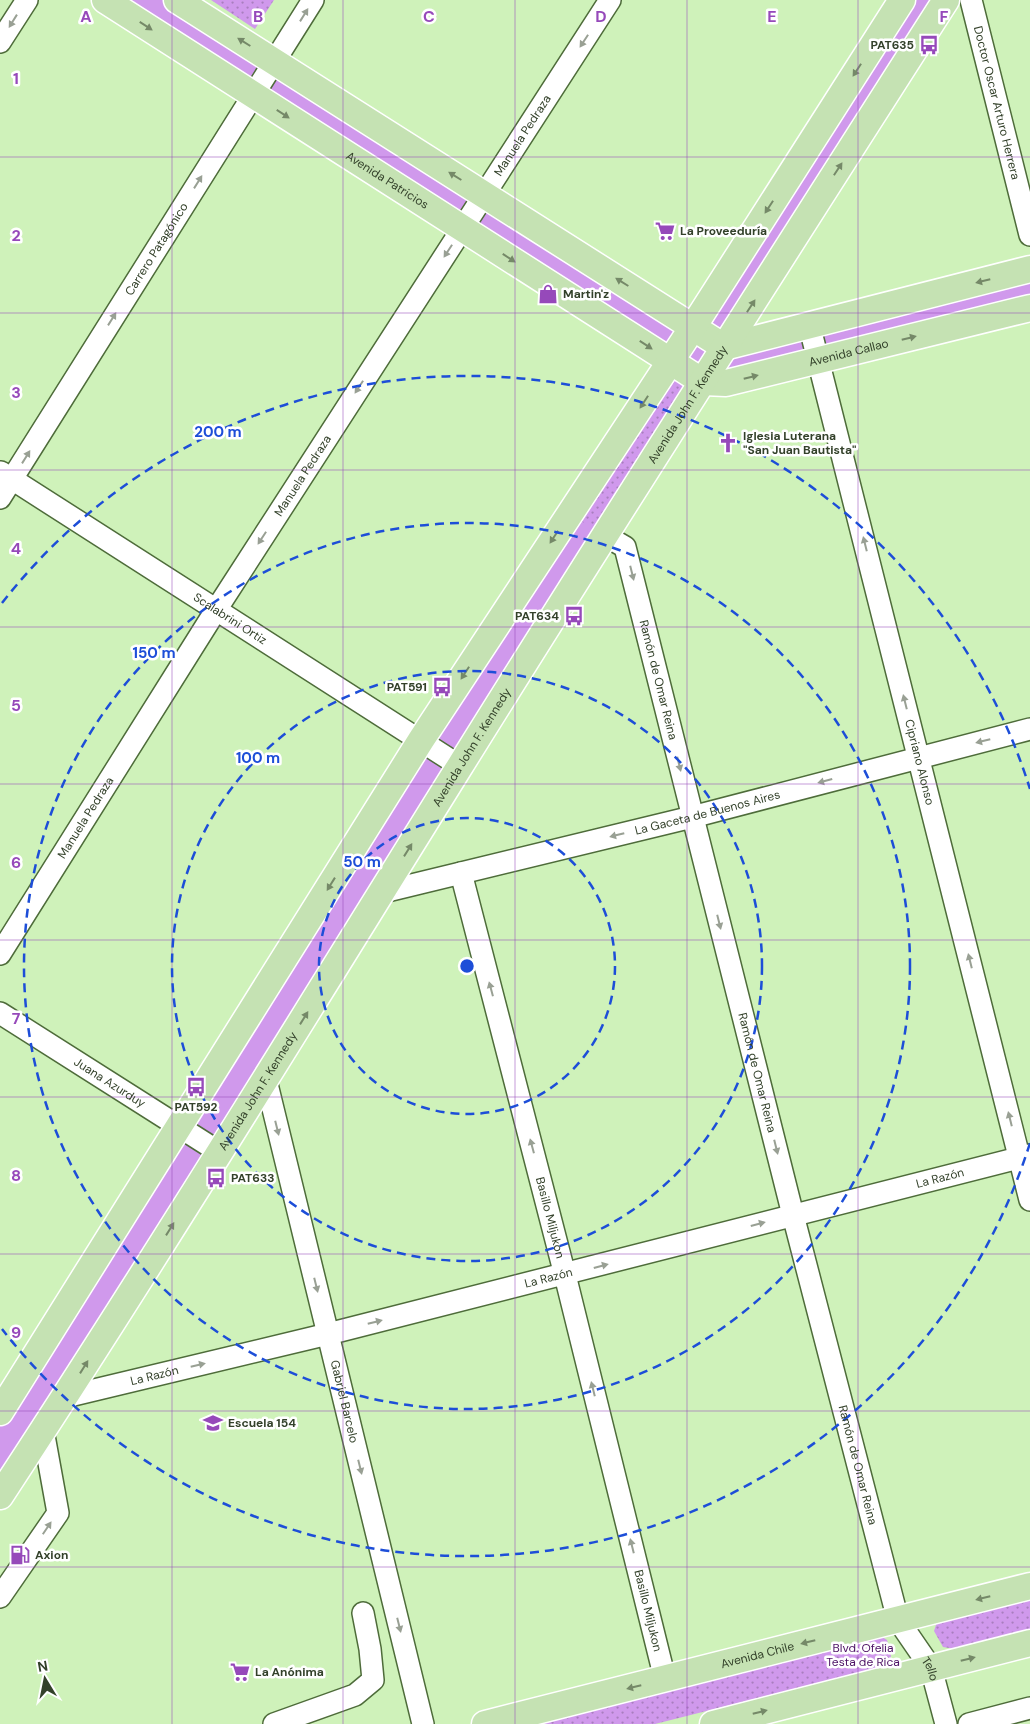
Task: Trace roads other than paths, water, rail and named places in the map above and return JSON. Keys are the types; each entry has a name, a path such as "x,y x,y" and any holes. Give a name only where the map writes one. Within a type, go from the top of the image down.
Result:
{"main road":[{"name":"Avenida Patricios","path":"105,0 670,361"},
{"path":"177,0 724,347 809,324 1030,270"},
{"path":"0,1412 421,740 693,327 902,0"},
{"name":"Avenida John F. Kennedy","path":"0,1496 266,1080 460,766 724,347 946,0"},
{"name":"Avenida Callao","path":"703,382 726,383 1030,308"},
{"path":"670,361 703,382"},
{"name":"Avenida Chile","path":"485,1724 1030,1586"},
{"path":"713,1724 1030,1643"}],"street":[{"path":"0,42 27,0"},
{"name":"Carrero Patagónico","path":"0,498 6,476 313,0"},
{"name":"Manuela Pedraza","path":"0,954 216,610 610,0"},
{"name":"Doctor Oscar Arturo Herrera","path":"971,0 1030,235"},
{"name":"Cipriano Alonso","path":"809,324 919,757 1025,1157 1030,1200"},
{"name":"Scalabrini Ortiz","path":"6,476 460,766"},
{"name":"Ramón de Omar Reina","path":"606,536 626,547 793,1215 898,1620"},
{"name":"La Gaceta de Buenos Aires","path":"383,892 692,816 1030,729"},
{"name":"Basillo Miljukon","path":"461,873 565,1275 665,1679"},
{"name":"Juana Azurduy","path":"0,1013 219,1152"},
{"name":"Gabriel Barcelo","path":"266,1080 423,1724"},
{"name":"La Razón","path":"65,1397 565,1275 1025,1157"},
{"path":"0,1597 58,1513 43,1430"},
{"path":"274,1724 355,1695 372,1680 370,1649 363,1613"},
{"name":"Tello","path":"898,1620 931,1668 946,1724"},
{"path":"969,1724 1030,1708"}],"place":[{"name":"PAT635","path":"929,45"},
{"name":"La Proveeduría","path":"665,231"},
{"name":"Martin'z","path":"548,294"},
{"name":"Iglesia Luterana \"San Juan Bautista\"","path":"728,443"},
{"name":"PAT634","path":"574,616"},
{"name":"PAT591","path":"442,687"},
{"name":"PAT592","path":"196,1087"},
{"name":"PAT633","path":"216,1178"},
{"name":"Escuela 154","path":"213,1423"},
{"name":"Axion","path":"20,1555"},
{"name":"La Anónima","path":"240,1672"}],"park label":[{"name":"Blvd. Ofelia Testa de Rica","path":"863,1655"}]}
